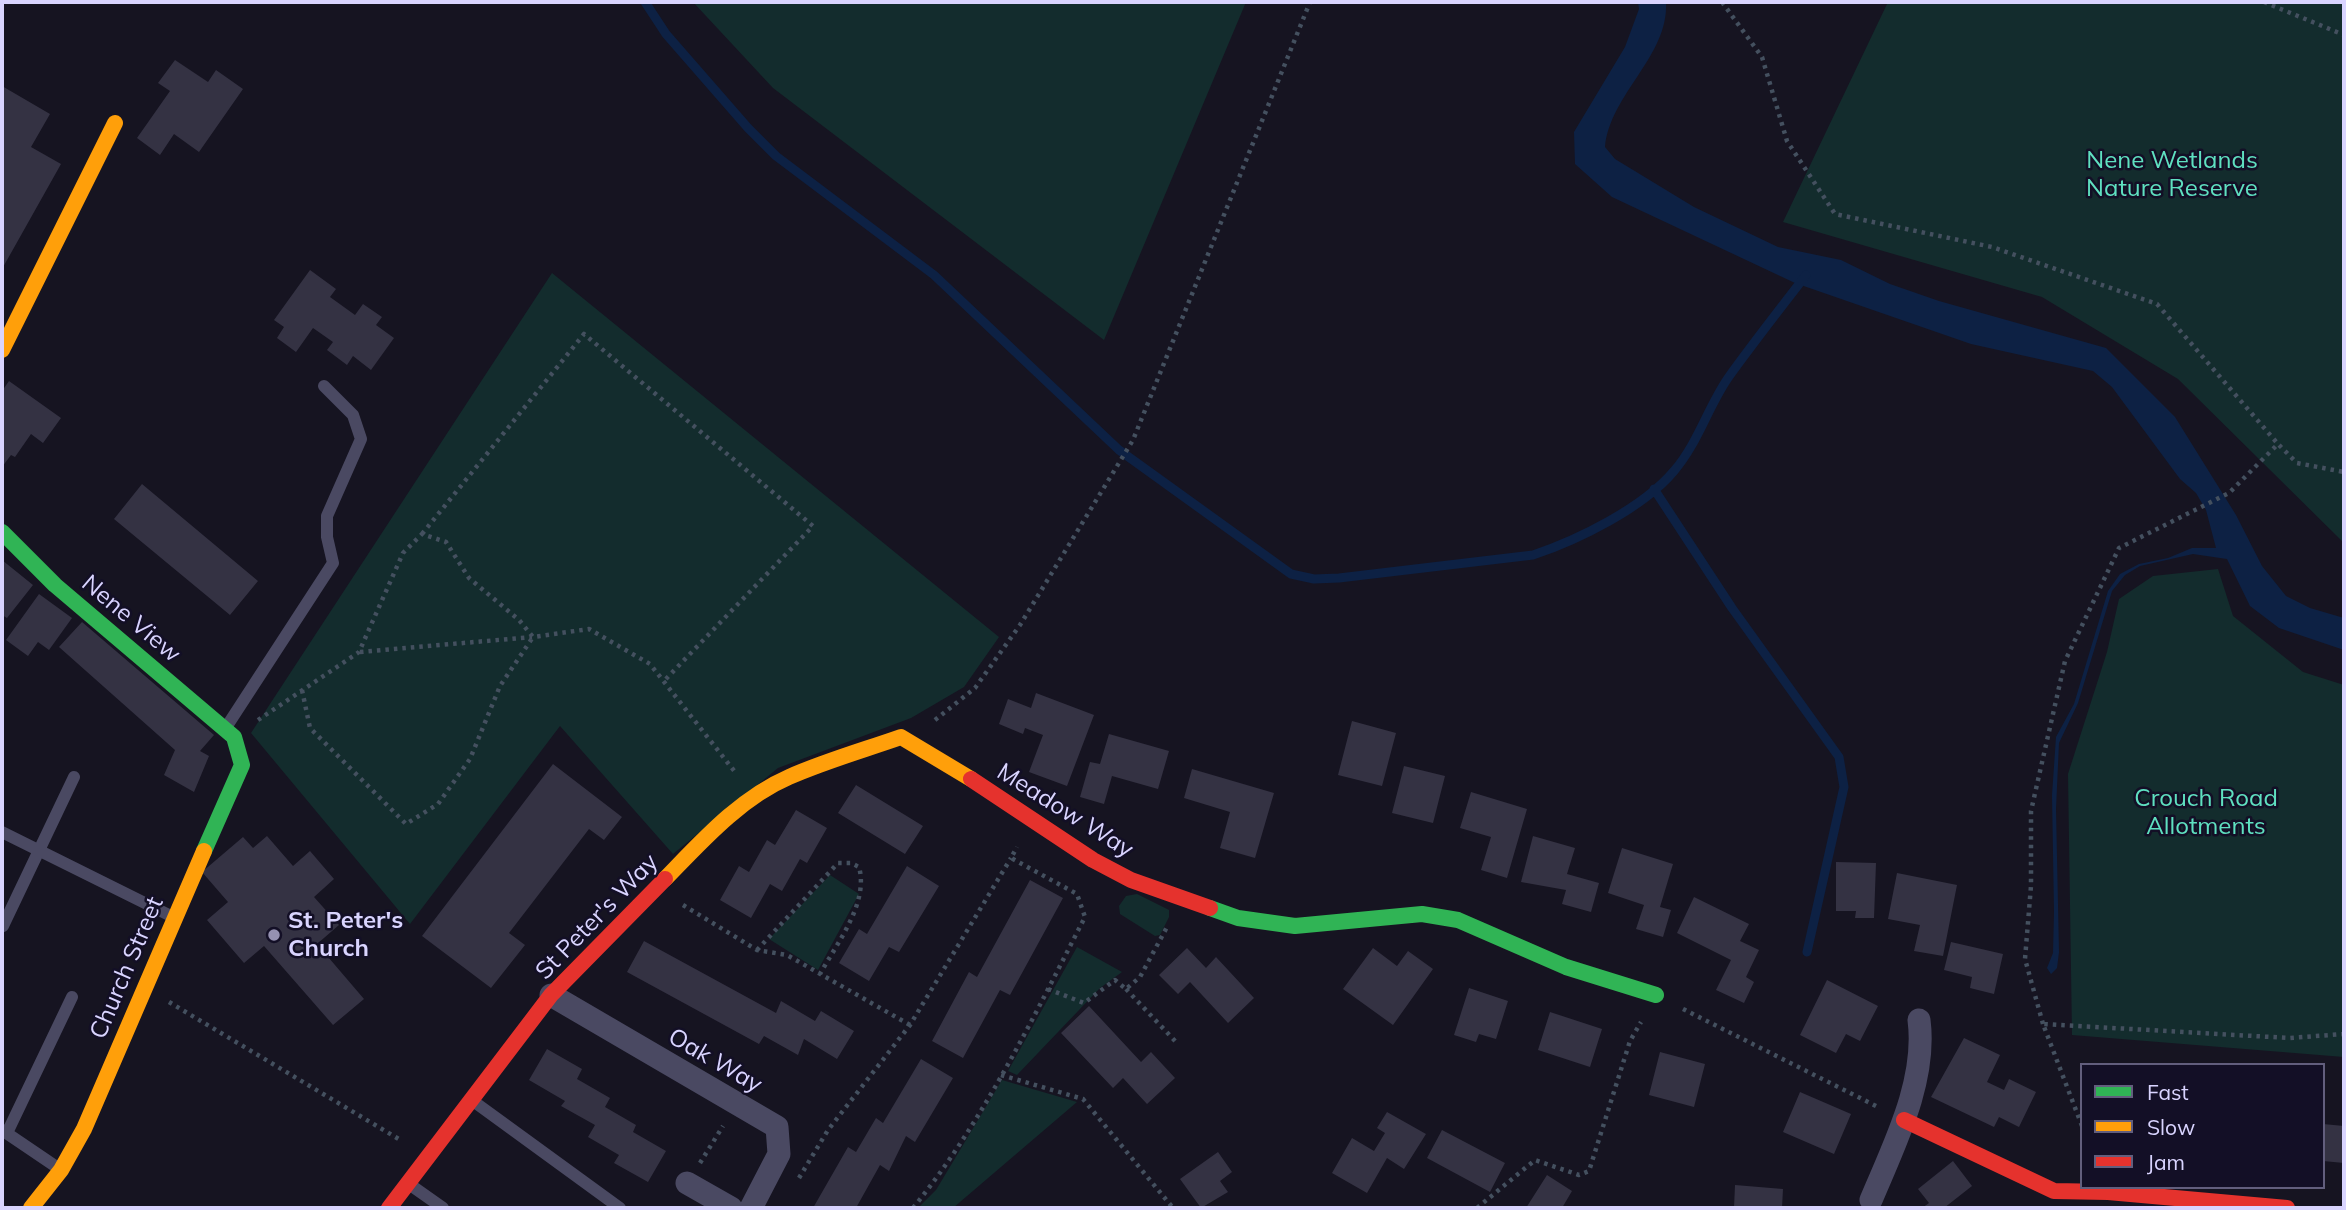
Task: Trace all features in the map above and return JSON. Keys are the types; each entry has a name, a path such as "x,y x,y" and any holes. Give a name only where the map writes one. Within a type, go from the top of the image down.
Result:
{"street":[{"path":"2,349 115,123"},
{"name":"Nene View","path":"2,532 55,585 230,733"},
{"name":"Church Street","path":"31,1208 61,1170 84,1129 142,987 242,765 230,733"},
{"name":"St Peter's Way","path":"389,1208 551,995 702,841 752,798 788,777 901,737"},
{"name":"Meadow Way","path":"901,737 949,765 1093,860 1132,880 1238,919 1295,926 1422,914 1458,920 1566,967 1656,995"},
{"name":"Oak Way","path":"551,995 777,1127 779,1154 751,1208"},
{"path":"1871,1200 1904,1120 1922,1042 1919,1020"},
{"path":"1904,1120 2054,1191 2108,1192 2287,1208"},
{"path":"687,1183 731,1208"}],"lane":[{"path":"230,733 333,564 327,537 327,516 361,439 353,415 324,386"},
{"path":"2,926 74,778"},
{"path":"2,832 174,918"},
{"path":"61,1170 4,1132 72,997"},
{"path":"472,1101 620,1208"},
{"path":"407,1182 443,1208"}],"path":[{"path":"901,737 928,726 975,688 1020,625 1133,440 1310,2"},
{"path":"1722,2 1762,57 1787,142 1835,214 1992,247 2157,304 2297,463 2344,472"},
{"path":"2264,2 2344,36"},
{"path":"359,652 403,553 422,534 584,334 813,526 664,681"},
{"path":"2080,1121 2043,1024 2025,959 2031,886 2031,811 2065,661 2119,548 2229,493 2278,444"},
{"path":"422,534 446,542 469,578 519,620 533,637"},
{"path":"230,733 359,652 533,637 589,629 650,664 705,730 752,798"},
{"path":"302,690 310,727 406,824 438,804 470,759 500,686 533,637"},
{"path":"796,1184 828,1130 910,1025 1032,821"},
{"path":"913,1208 931,1187 1001,1075 1085,917 1077,894 1011,859"},
{"path":"757,950 838,863 851,863 859,867 863,880 860,898 820,974"},
{"path":"656,890 757,950 788,955 910,1025"},
{"path":"1126,989 1140,977 1182,898"},
{"path":"1048,989 1084,1003 1115,980 1176,1042"},
{"path":"142,987 427,1156"},
{"path":"1477,1208 1535,1160 1579,1175 1589,1171 1630,1041 1656,995 1904,1120"},
{"path":"2043,1024 2289,1038 2344,1034"},
{"path":"1001,1075 1083,1099 1173,1208"},
{"path":"687,1183 737,1104"}],"green space":[{"path":"693,2 1246,2 1104,340 773,88"},
{"name":"Nene Wetlands Nature Reserve","path":"1888,2 2344,2 2344,543 2178,379 2042,297 1783,222"},
{"path":"552,273 999,637 964,687 911,718 778,768 673,854 560,726 410,924 251,733"},
{"name":"Crouch Road Allotments","path":"2218,569 2233,616 2303,672 2344,685 2344,1057 2072,1035 2068,774 2107,652 2119,599 2153,576"},
{"path":"830,875 859,894 818,970 769,939"},
{"path":"1137,894 1169,910 1169,917 1160,935 1155,936 1120,914 1119,906 1126,896"},
{"path":"1077,947 1122,972 1100,988 1017,1075 1008,1071"},
{"path":"1002,1080 1077,1102 953,1208 918,1208 936,1190"}],"water":[{"path":"1638,2 1666,2 1664,22 1649,58 1627,92 1609,128 1605,147 1615,159 1694,207 1778,247 1841,260 1890,284 1939,301 2106,348 2175,417 2236,515 2262,566 2286,596 2310,608 2344,618 2344,650 2279,628 2250,606 2227,559 2193,554 2140,566 2125,575 2112,591 2078,703 2059,743 2056,809 2059,952 2057,968 2051,974 2047,968 2053,953 2052,795 2056,737 2074,704 2108,591 2120,574 2139,564 2168,558 2192,548 2216,548 2206,510 2196,493 2180,479 2112,387 2093,371 1971,344 1795,283 1612,197 1575,164 1574,132 1625,47 1639,9"}],"building":[{"path":"175,60 208,82 216,70 243,89 199,152 174,134 160,155 137,138 170,91 158,83"},
{"path":"2,86 50,114 31,147 61,164 2,269"},
{"path":"310,270 336,289 330,297 355,315 363,304 382,317 376,325 394,338 371,370 353,356 347,365 327,350 333,342 313,328 296,352 277,338 284,327 274,320"},
{"path":"9,381 61,418 43,443 31,434 15,457 11,455 2,467 2,391"},
{"path":"142,484 258,581 230,615 114,519"},
{"path":"2,560 33,585 7,618 2,615"},
{"path":"39,594 72,618 49,650 38,642 28,656 6,640"},
{"path":"82,622 214,735 200,751 209,756 194,792 164,775 175,750 59,647"},
{"path":"1036,693 1094,715 1067,786 1029,772 1043,735 1025,728 1023,734 999,724 1008,699 1031,708"},
{"path":"1352,721 1396,733 1382,786 1338,775"},
{"path":"1109,734 1169,751 1158,789 1112,776 1104,804 1080,797 1090,762 1100,764"},
{"path":"553,764 622,817 604,840 589,829 509,933 525,945 491,988 422,936"},
{"path":"1404,766 1445,776 1433,823 1392,813"},
{"path":"1192,769 1274,793 1255,858 1220,848 1230,812 1184,798"},
{"path":"856,785 923,826 905,854 838,813"},
{"path":"1471,792 1527,809 1507,878 1481,870 1491,837 1460,828"},
{"path":"796,810 827,828 807,863 800,859 782,891 770,884 751,918 720,900 739,866 749,872 767,840 775,845"},
{"name":"St. Peter's Church","path":"267,836 293,866 310,851 334,879 314,897 339,925 317,944 364,999 333,1025 264,946 244,963 207,920 228,902 202,872 243,837 253,848"},
{"path":"1533,836 1575,848 1567,874 1599,883 1591,912 1562,904 1566,890 1521,882"},
{"path":"1622,848 1673,864 1660,907 1671,910 1663,937 1636,929 1644,905 1608,893"},
{"path":"1836,862 1876,863 1874,918 1855,918 1856,911 1836,911"},
{"path":"907,866 939,886 899,952 889,947 869,981 839,963 859,929 867,934"},
{"path":"1897,873 1957,885 1943,956 1914,951 1920,925 1888,919"},
{"path":"1030,880 1063,898 1010,995 1000,990 963,1058 932,1041 969,972 977,977"},
{"path":"1694,897 1749,924 1740,941 1759,950 1746,977 1754,982 1744,1003 1716,990 1731,960 1677,933"},
{"path":"644,941 776,1013 781,1001 815,1021 821,1011 854,1031 837,1059 804,1039 798,1055 764,1036 759,1044 627,972"},
{"path":"1951,942 2003,954 1994,994 1970,988 1972,977 1944,970"},
{"path":"1187,948 1206,968 1216,957 1254,998 1228,1023 1190,982 1178,994 1159,975"},
{"path":"1373,948 1397,966 1408,951 1433,969 1393,1025 1343,989"},
{"path":"1827,980 1878,1006 1860,1041 1846,1034 1836,1053 1800,1035"},
{"path":"1469,988 1508,1001 1496,1039 1479,1034 1476,1042 1454,1035"},
{"path":"1089,1006 1141,1062 1151,1052 1175,1078 1147,1104 1123,1078 1113,1088 1061,1033"},
{"path":"1550,1012 1602,1029 1590,1067 1538,1050"},
{"path":"1964,1038 2000,1055 1987,1082 2004,1090 2009,1079 2036,1092 2019,1127 1999,1117 1994,1127 1931,1097"},
{"path":"547,1049 582,1069 577,1079 610,1098 605,1107 636,1125 633,1132 666,1151 648,1182 614,1163 619,1155 588,1137 595,1125 561,1106 565,1101 529,1080"},
{"path":"1660,1052 1705,1064 1694,1107 1649,1095"},
{"path":"921,1059 953,1078 915,1142 906,1136 889,1171 880,1165 856,1208 813,1208 848,1147 856,1152 876,1118 883,1123"},
{"path":"1800,1092 1851,1114 1834,1154 1783,1132"},
{"path":"1387,1112 1426,1134 1404,1169 1387,1158 1367,1193 1332,1173 1352,1138 1374,1151 1385,1133 1377,1128"},
{"path":"2325,1124 2344,1126 2344,1163 2325,1161"},
{"path":"1442,1130 1505,1163 1490,1192 1427,1158"},
{"path":"1218,1152 1232,1172 1220,1181 1228,1192 1201,1208 1180,1179"},
{"path":"1953,1161 1972,1186 1944,1208 1922,1208 1929,1203 1918,1189"},
{"path":"1547,1175 1572,1191 1562,1208 1526,1208"},
{"path":"1735,1185 1783,1189 1782,1208 1734,1208"}],"waterway":[{"path":"645,2 666,34 776,156 934,275 1119,450 1291,574 1314,579 1339,578 1533,555 1570,541 1628,510 1661,485 1674,471 1690,449 1728,378 1806,275"},
{"path":"1654,489 1732,608 1839,757 1844,787 1807,952"}],"traffic: fast":[{"path":"2,532 55,585 234,737 242,765 204,851"},
{"path":"1210,908 1238,918 1295,926 1422,914 1458,920 1566,967 1656,995"}],"traffic: slow":[{"path":"2,350 115,123"},
{"path":"665,879 722,822 771,786 816,766 901,737 971,779"},
{"path":"31,1208 61,1170 84,1129 204,851"}],"traffic: jam":[{"path":"971,779 1093,860 1131,880 1210,908"},
{"path":"389,1208 551,995 665,879"},
{"path":"1904,1120 2054,1191 2108,1192 2287,1208"}],"place":[{"name":"St. Peter's Church","path":"274,935"}]}
